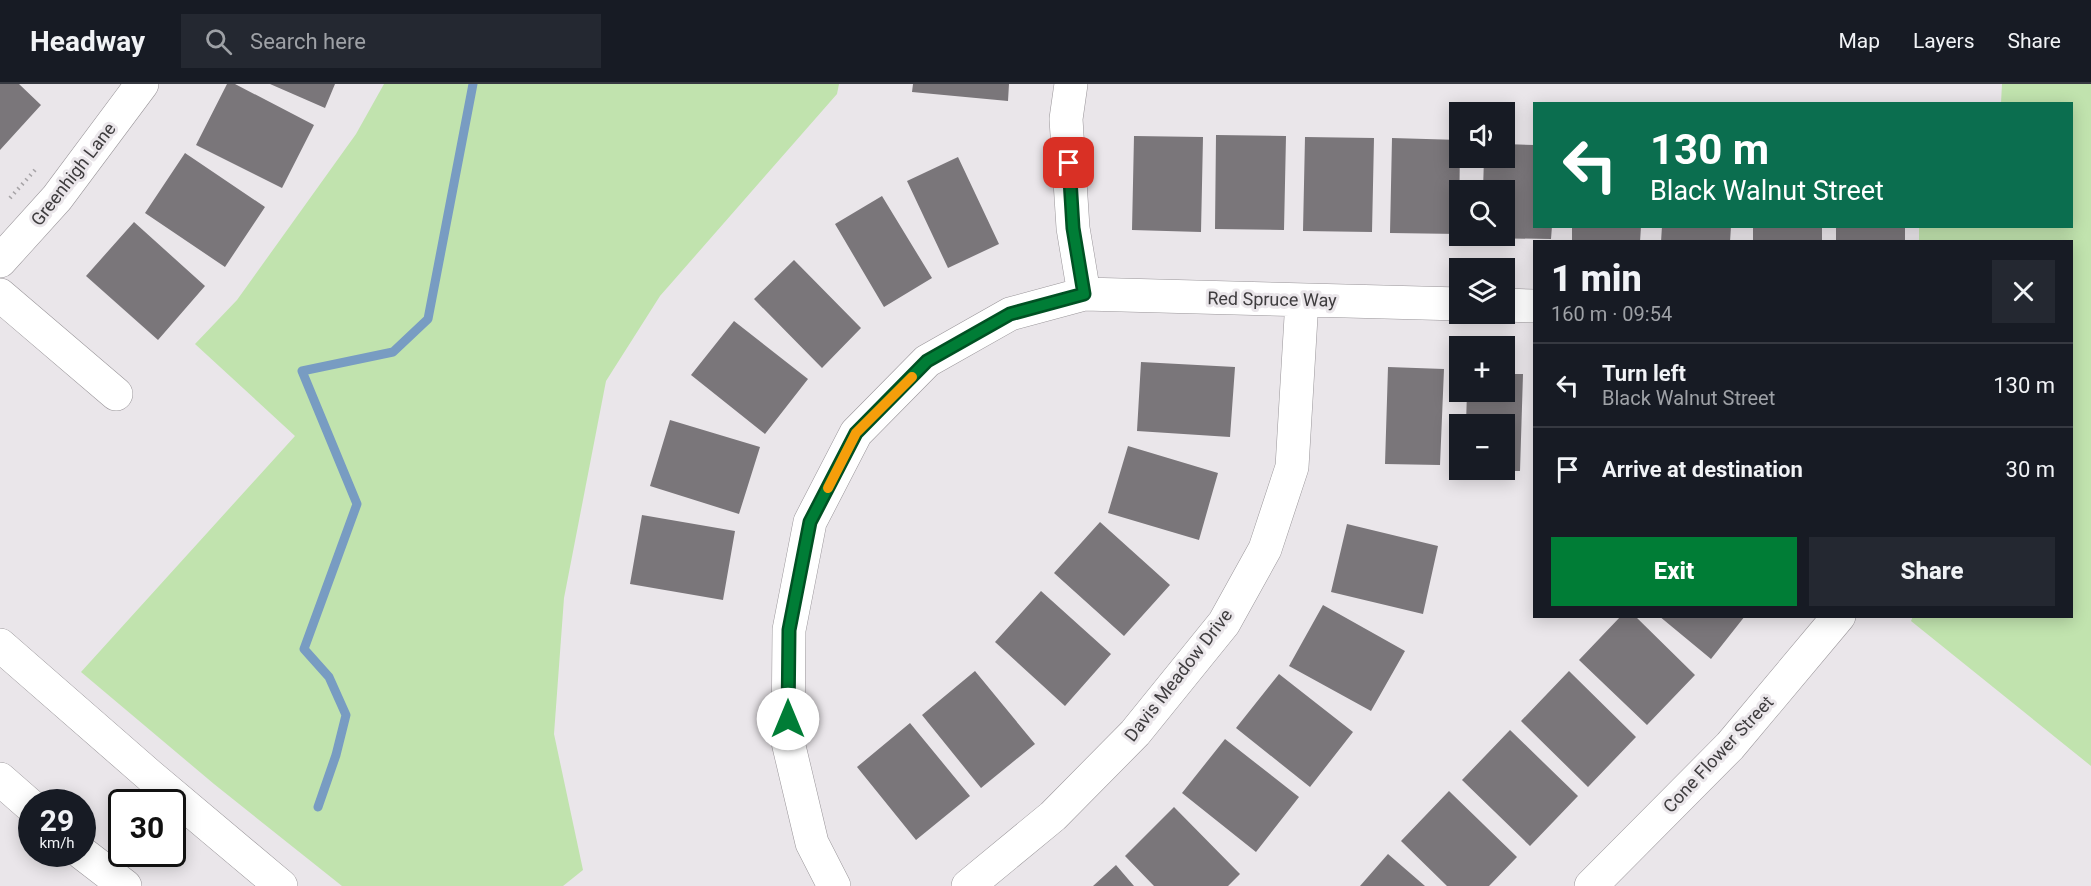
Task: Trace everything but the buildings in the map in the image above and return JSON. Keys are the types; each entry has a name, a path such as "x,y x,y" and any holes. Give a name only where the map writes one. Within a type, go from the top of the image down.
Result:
{"street":[{"name":"Greenhigh Lane","path":"0,261 57,198 142,84"},
{"path":"1071,84 1066,119 1073,228 1084,294"},
{"name":"Red Spruce Way","path":"834,886 812,843 788,742 789,630 810,522 856,433 927,361 1010,314 1084,294 1449,304"},
{"path":"0,295 116,394"},
{"name":"Davis Meadow Drive","path":"969,886 1053,816 1127,741 1224,623 1264,549 1292,468 1302,300"},
{"path":"1515,305 1533,306"},
{"name":"Cone Flower Street","path":"1590,886 1730,747 1837,618"},
{"path":"0,645 281,886"},
{"path":"0,779 18,795"},
{"path":"96,864 125,886"}],"green space":[{"path":"384,84 839,84 837,94 660,296 606,381 564,598 554,734 583,870 563,886 342,886 214,784 81,672 295,436 195,344 237,300 356,134"},
{"path":"2002,84 2091,84 2091,766 1911,621 1912,618 2073,618 2073,240 1919,240 1919,228 2073,228 2073,102 2001,102"}],"waterway":[{"path":"318,807 336,755 346,715 329,677 304,649 357,504 302,371 393,352 428,319 473,84"}],"slow traffic":[{"path":"828,488 856,433 912,377"}],"route":[{"path":"788,719 789,630 810,522 856,433 927,361 1010,314 1084,294 1073,228 1069,163"}]}
